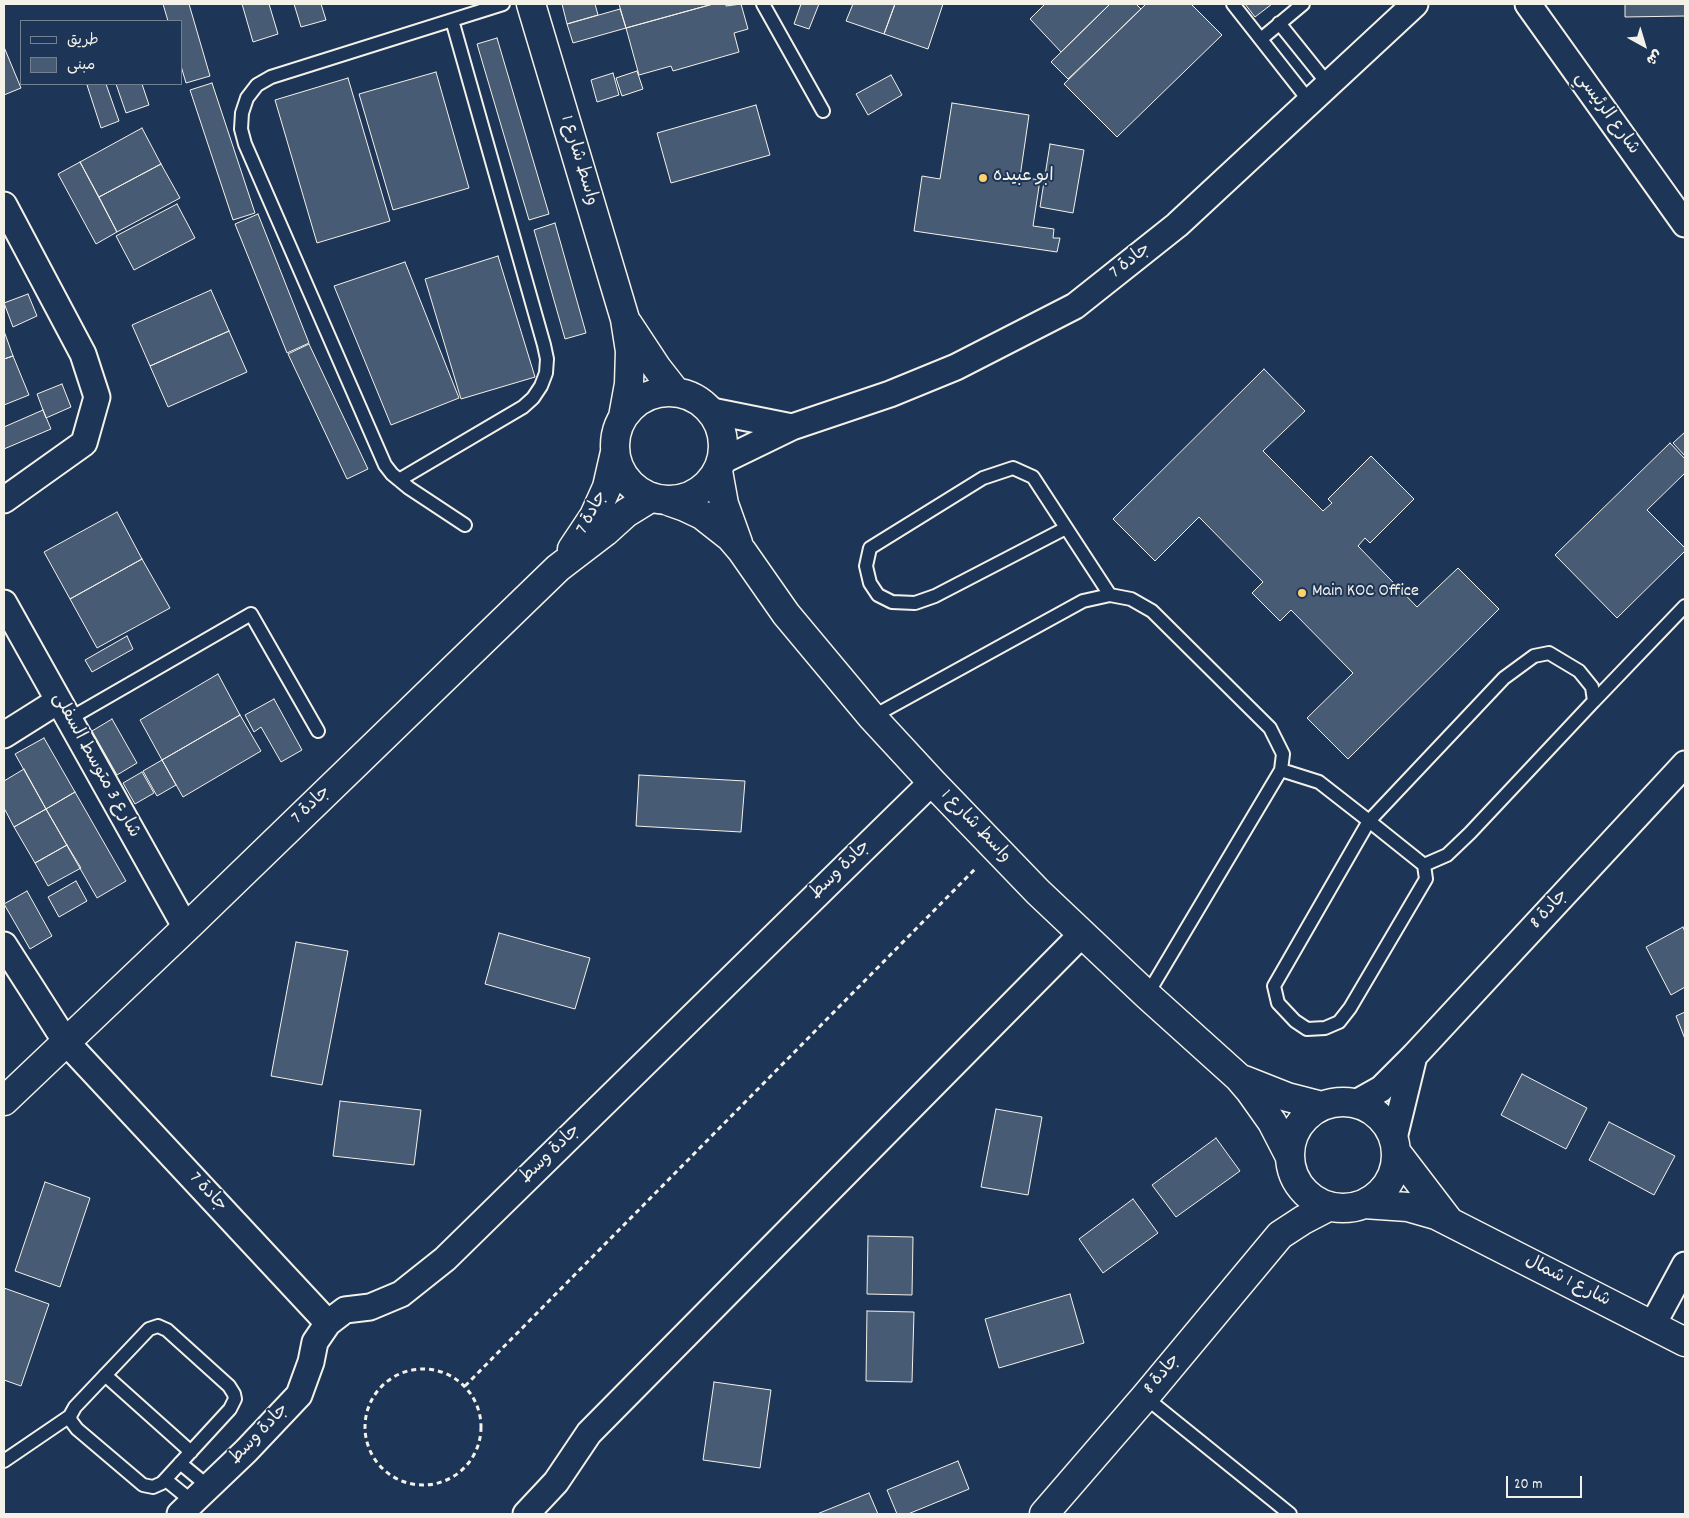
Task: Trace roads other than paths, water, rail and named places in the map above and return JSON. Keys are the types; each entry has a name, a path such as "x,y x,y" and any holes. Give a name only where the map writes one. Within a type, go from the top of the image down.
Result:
{"main road":[{"name":"واسط شارع 1","path":"531,4 624,319 630,351 629,384 623,417"},
{"name":"واسط شارع 1","path":"624,319 675,392"},
{"path":"660,392 675,392 689,394 712,411 720,426 724,443 720,466 708,484 696,493 683,498 660,499 638,491 627,480 619,467 615,452 615,440 623,417 632,405 645,397 660,392"},
{"name":"جادة 7","path":"558,568 577,543 597,509 607,487 615,452"},
{"name":"واسط شارع 1","path":"720,466 724,504 742,551"},
{"name":"واسط شارع 1","path":"660,499 702,515 730,537 786,614 872,717 932,782 995,848 1082,934 1238,1076 1272,1122 1292,1167"},
{"name":"جادة 7","path":"4,1101 186,928 558,568 605,532 626,513 660,499"},
{"name":"واسط شارع 1","path":"1238,1076 1270,1092 1322,1106"},
{"path":"1345,1101 1356,1103 1372,1110 1386,1122 1396,1145 1395,1169 1388,1184 1378,1196 1364,1204 1346,1209 1328,1207 1308,1196 1292,1167 1292,1140 1298,1126 1308,1114 1333,1102 1345,1101"},
{"name":"شارع 1 شمال","path":"1396,1145 1429,1197 1449,1220"},
{"name":"جادة 8","path":"1280,1235 1290,1208 1292,1167"},
{"name":"شارع 1 شمال","path":"1364,1204 1408,1207 1449,1220 1685,1342"},
{"name":"جادة 8","path":"1044,1514 1145,1397 1280,1235 1328,1207"}],"street":[{"name":"شارع الرئيسي","path":"1528,4 1685,224"},
{"name":"جادة 7","path":"720,466 792,427 890,394 956,367 1075,306 1178,225 1414,5"},
{"path":"4,205 83,354 98,397 84,443 4,500"},
{"name":"جادة 7","path":"712,411 792,427"},
{"name":"شارع 3 متوسط السفلى","path":"4,603 186,928"},
{"path":"4,734 63,710"},
{"name":"جادة 8","path":"1356,1103 1381,1089 1414,1056 1685,764"},
{"name":"جادة وسط","path":"194,1501 246,1451 299,1395 311,1362 315,1342 328,1323 345,1310 370,1307 401,1294 445,1259 932,782"},
{"path":"526,1514 556,1482 589,1433 1082,934"},
{"name":"جادة 7","path":"4,945 66,1042 328,1323"},
{"name":"جادة 8","path":"1396,1145 1414,1056"},
{"path":"1652,1326 1685,1265"}],"lane":[{"path":"465,525 399,480 385,465 245,144 241,129 242,113 247,98 257,86 271,77 503,4"},
{"path":"764,4 823,111"},
{"path":"1233,4 1310,102"},
{"path":"1260,39 1303,4"},
{"path":"399,480 523,407 534,398 546,373 547,359 544,345 452,20"},
{"path":"1279,23 1328,84"},
{"path":"1066,528 935,596 915,603 892,602 878,595 870,583 866,566 870,548 983,478 1013,468 1033,477 1110,595"},
{"path":"872,717 1083,602 1110,595 1131,599 1152,611 1270,728 1284,754 1281,770 1147,995"},
{"path":"1424,864 1448,855 1685,606"},
{"path":"63,710 252,614 318,731"},
{"path":"1281,770 1319,782 1369,821 1424,864 1426,879 1350,1008 1339,1022 1325,1028 1308,1028 1295,1021 1278,1003 1274,986 1369,821 1504,678 1534,656 1548,653 1579,671 1592,687 1594,701"},
{"path":"4,1461 70,1416 75,1407 153,1327 163,1328 174,1336 229,1386 234,1394 234,1404 166,1480 153,1487 143,1485 73,1426 70,1416"},
{"path":"105,1375 191,1452"},
{"path":"1145,1397 1290,1514"},
{"path":"180,1463 194,1501"},
{"path":"166,1480 194,1501"}],"place":[{"name":"ابو عبيده","path":"983,178"},
{"name":"Main KOC Office","path":"1302,593"}]}
